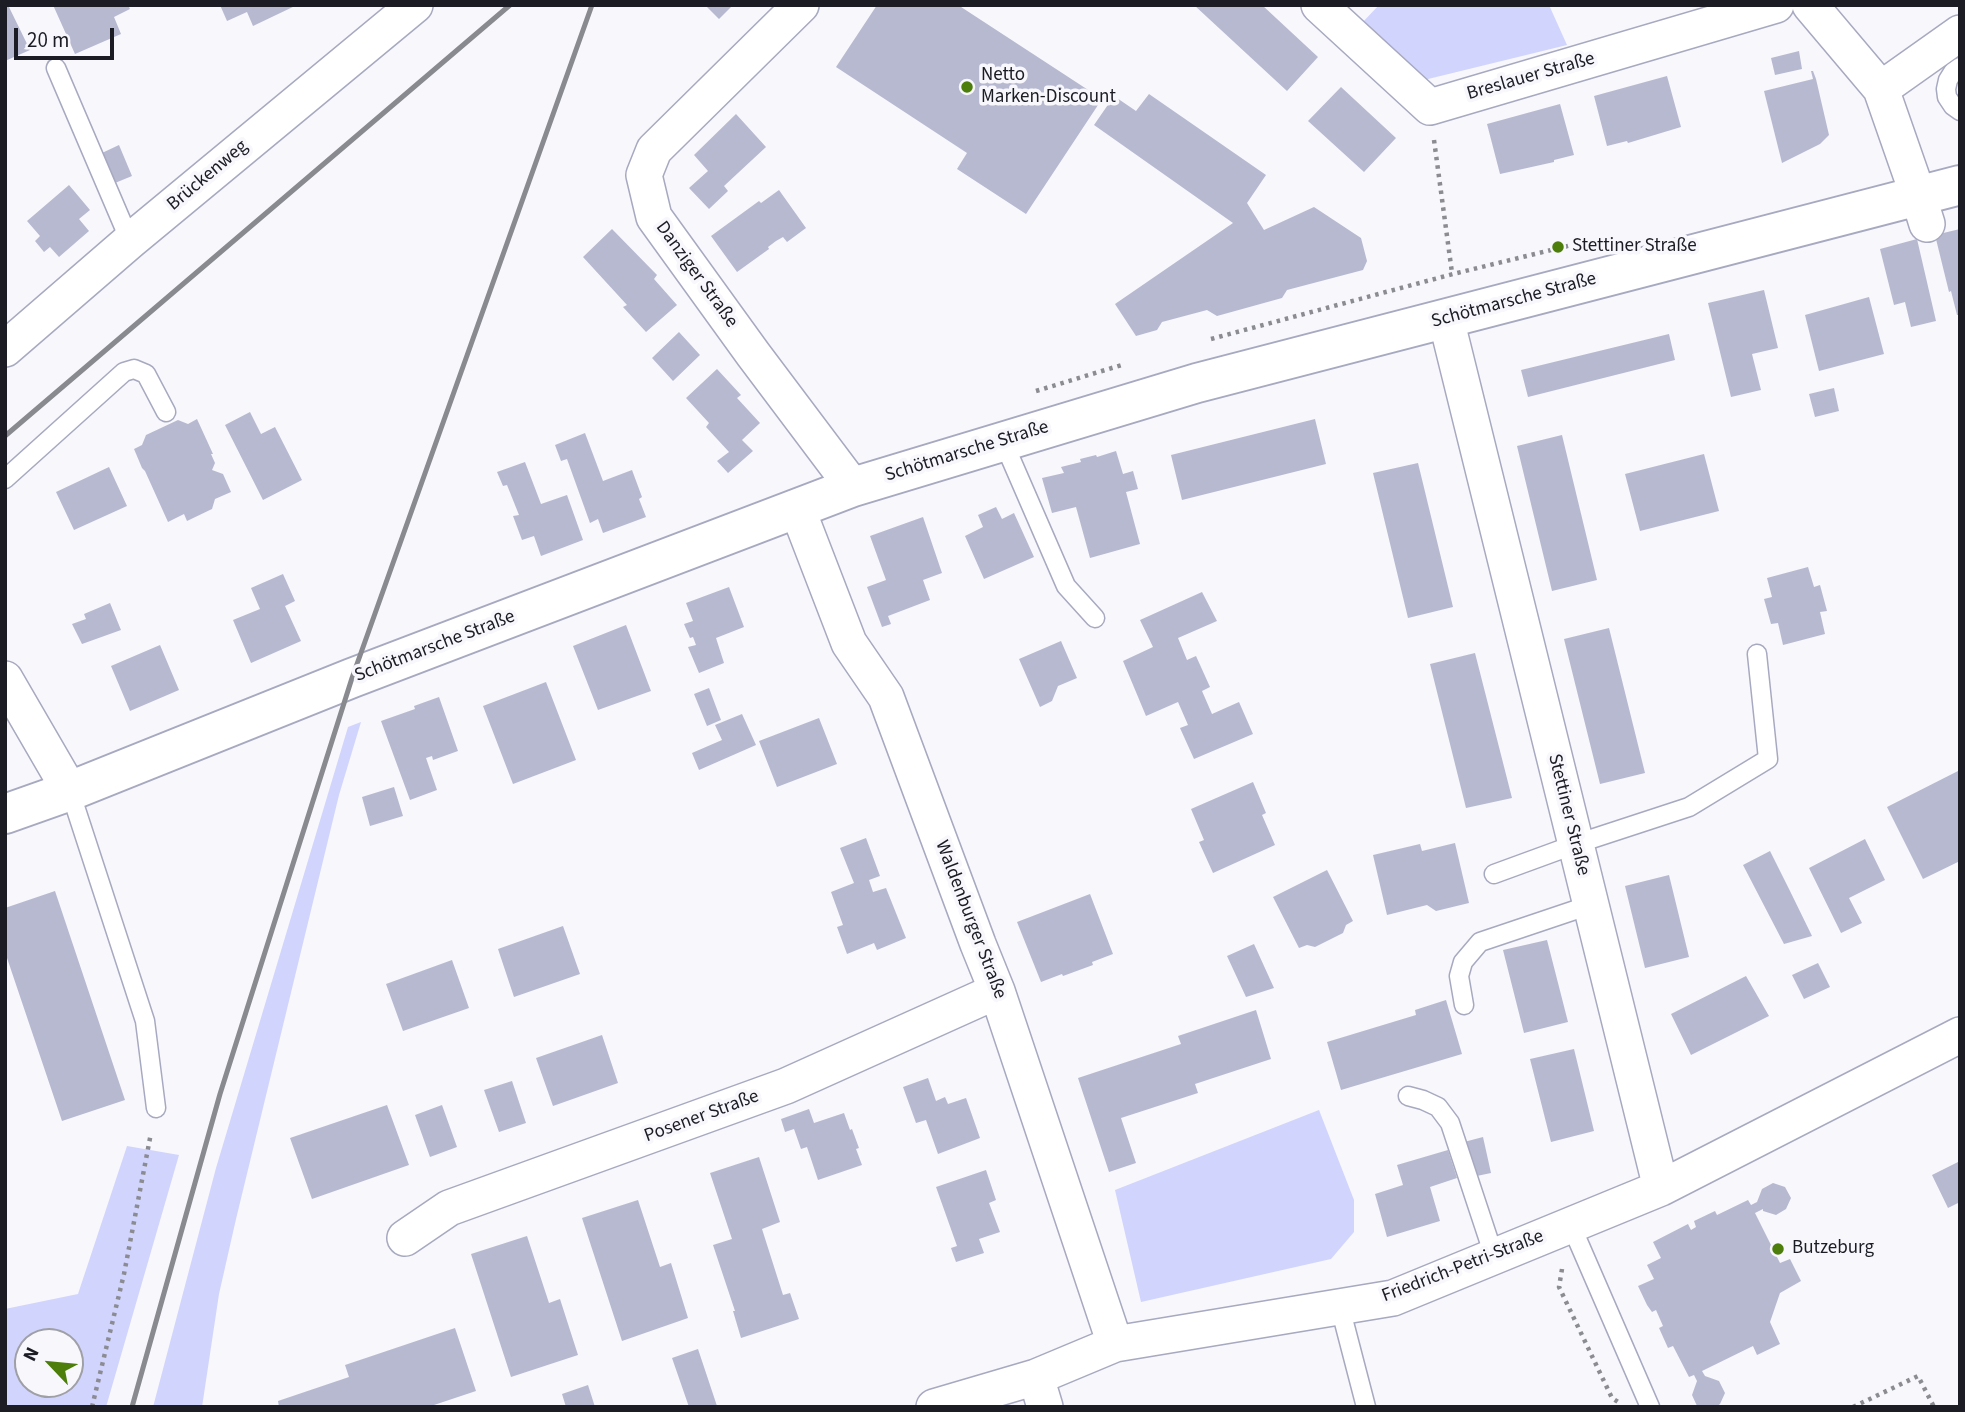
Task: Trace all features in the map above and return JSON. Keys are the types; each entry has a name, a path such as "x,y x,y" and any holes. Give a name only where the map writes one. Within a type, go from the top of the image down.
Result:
{"main road":[{"name":"Schötmarsche Straße","path":"5,814 853,487 1197,383 1452,317 1923,210 1960,185"}],"street":[{"name":"Brückenweg","path":"5,349 130,241 415,5"},
{"name":"Danziger Straße","path":"801,5 654,150 644,175 653,217 853,487"},
{"path":"1319,5 1430,107"},
{"name":"Breslauer Straße","path":"1430,107 1776,5"},
{"path":"1810,5 1881,89 1923,210"},
{"path":"1881,89 1960,33"},
{"name":"Stettiner Straße","path":"1452,317 1590,905 1661,1188"},
{"name":"Waldenburger Straße","path":"797,508 849,643 886,697 997,991 1115,1344"},
{"path":"5,679 69,790"},
{"name":"Posener Straße","path":"405,1238 449,1208 786,1086 997,991"},
{"name":"Friedrich-Petri-Straße","path":"934,1407 1041,1392 1115,1344 1393,1298 1661,1188 1960,1035"}],"lane":[{"path":"1960,67 1953,72 1946,89 1947,97 1960,111"},
{"path":"55,68 130,241"},
{"path":"5,480 124,372 134,369 146,374 166,412"},
{"path":"1003,441 1066,586 1095,618"},
{"path":"1494,874 1689,807 1768,759 1757,654"},
{"path":"69,790 145,1021 156,1108"},
{"path":"1464,1005 1459,975 1463,962 1480,942 1590,905"},
{"path":"1408,1096 1438,1107 1450,1123 1494,1256"},
{"path":"1571,1225 1650,1407"},
{"path":"1340,1307 1366,1407"}],"path":[{"path":"1430,107 1452,317"},
{"path":"92,1407 124,1274 156,1108"},
{"path":"1853,1407 1918,1376 1934,1407"}],"shaded area":[{"path":"1379,5 1549,5 1567,45 1424,80 1361,24"},
{"path":"361,722 339,795 236,1219 219,1294 202,1407 153,1407 216,1168 348,727"},
{"path":"1319,1110 1354,1200 1354,1232 1331,1259 1141,1302 1115,1190"},
{"path":"127,1146 179,1155 106,1407 5,1407 5,1309 78,1294"}],"building":[{"path":"5,5 8,5 30,50 5,61"},
{"path":"53,5 128,5 130,9 114,17 121,34 75,54"},
{"path":"220,5 297,5 253,26 247,12 227,21"},
{"path":"705,5 733,5 719,19"},
{"path":"877,5 958,5 1102,99 1026,214 957,169 967,153 836,67"},
{"path":"1194,5 1262,5 1318,57 1287,91"},
{"path":"1799,51 1802,69 1775,75 1771,58"},
{"path":"1811,71 1816,79 1829,135 1820,144 1782,163 1764,91 1813,79"},
{"path":"1667,76 1681,127 1628,143 1627,141 1607,146 1594,96"},
{"path":"1341,87 1396,138 1364,172 1308,121"},
{"path":"1149,94 1266,175 1247,203 1264,230 1314,207 1361,238 1367,261 1363,270 1287,290 1282,298 1217,316 1207,310 1162,322 1157,330 1136,336 1115,304 1233,223 1094,125 1114,96 1136,111"},
{"path":"1560,104 1574,155 1500,174 1487,124"},
{"path":"736,114 766,147 724,186 728,191 709,209 689,188 708,171 694,155"},
{"path":"119,145 132,176 115,183 102,153"},
{"path":"69,185 90,210 79,219 89,231 59,257 50,247 44,252 35,241 40,236 27,221"},
{"path":"779,190 806,228 787,242 783,237 776,241 737,272 711,236"},
{"path":"612,229 657,275 654,279 677,305 646,332 623,307 627,305 583,257"},
{"path":"1960,229 1960,315 1957,315 1935,235"},
{"path":"1917,239 1936,321 1911,327 1905,302 1894,305 1880,249"},
{"path":"1764,290 1778,348 1752,354 1761,390 1731,397 1708,303"},
{"path":"1869,297 1884,354 1819,371 1805,315"},
{"path":"679,332 700,355 673,381 652,358"},
{"path":"1669,334 1675,360 1528,397 1521,370"},
{"path":"717,369 741,395 737,398 760,423 742,440 753,451 728,473 717,461 729,452 706,427 709,423 686,398"},
{"path":"1834,388 1839,411 1815,417 1809,394"},
{"path":"250,412 261,434 275,427 302,480 263,500 225,425"},
{"path":"197,419 213,454 215,463 212,470 223,474 231,492 215,499 212,509 187,521 184,514 168,522 134,449 142,445 146,435 178,420 188,424"},
{"path":"1315,419 1326,464 1182,500 1171,455"},
{"path":"585,433 603,481 632,470 646,517 603,533 598,519 590,523 567,459 561,461 555,445"},
{"path":"1562,435 1597,580 1552,591 1517,446"},
{"path":"1116,451 1123,474 1133,471 1138,489 1126,492 1140,544 1090,558 1076,507 1052,513 1042,478 1064,473 1061,467 1081,462 1080,459"},
{"path":"1704,454 1719,511 1640,531 1625,474"},
{"path":"525,462 541,504 567,495 583,540 541,556 534,536 522,540 513,516 519,515 507,485 503,486 497,472"},
{"path":"1418,463 1453,607 1408,618 1373,473"},
{"path":"109,467 127,506 74,530 56,492"},
{"path":"996,507 1002,519 1014,513 1034,557 984,579 965,536 983,527 978,515"},
{"path":"923,517 942,573 923,580 930,600 888,616 891,624 882,627 867,587 886,580 870,536"},
{"path":"1808,567 1814,587 1820,585 1827,611 1820,612 1825,634 1783,645 1778,623 1771,624 1764,599 1772,597 1767,578"},
{"path":"283,574 295,601 285,606 301,641 251,663 233,620 260,609 251,588"},
{"path":"729,587 744,627 716,638 724,663 699,673 688,647 696,645 684,624 693,621 686,603"},
{"path":"1202,592 1217,621 1178,638 1187,660 1196,656 1210,687 1202,691 1212,714 1239,702 1253,734 1194,759 1180,728 1188,725 1178,702 1146,716 1123,661 1153,647 1140,620"},
{"path":"110,603 121,630 82,644 72,624 86,619 84,614"},
{"path":"626,625 651,691 598,710 573,646"},
{"path":"1609,628 1645,773 1600,784 1564,639"},
{"path":"1061,641 1077,678 1058,686 1052,701 1040,707 1019,659"},
{"path":"160,645 179,690 130,711 111,666"},
{"path":"1475,653 1512,798 1466,808 1430,664"},
{"path":"546,682 576,760 513,784 483,706"},
{"path":"709,688 721,720 707,726 694,694"},
{"path":"439,697 458,751 433,760 432,756 426,758 437,790 410,800 381,721"},
{"path":"742,714 756,745 699,770 692,753 722,740 715,725"},
{"path":"819,718 837,764 777,787 759,741"},
{"path":"1958,771 1960,861 1923,879 1887,807"},
{"path":"1253,782 1266,813 1262,815 1275,845 1213,873 1199,842 1204,840 1191,809"},
{"path":"394,787 403,816 370,826 362,797"},
{"path":"866,838 880,876 869,880 873,892 886,888 906,938 877,950 874,943 847,954 837,927 843,925 831,892 854,883 840,848"},
{"path":"1865,839 1885,880 1849,898 1862,923 1841,933 1809,868"},
{"path":"1455,843 1469,903 1436,911 1427,905 1387,915 1373,855 1420,844 1422,851"},
{"path":"1770,851 1812,936 1784,944 1743,865"},
{"path":"1327,870 1353,921 1346,925 1343,933 1315,947 1307,945 1299,948 1273,897"},
{"path":"1669,875 1689,957 1645,968 1625,886"},
{"path":"55,891 125,1100 62,1121 5,952 5,908"},
{"path":"1090,894 1113,954 1092,962 1093,965 1041,982 1017,922"},
{"path":"563,926 580,974 514,997 498,949"},
{"path":"1547,940 1568,1022 1524,1033 1503,950"},
{"path":"1254,944 1274,988 1246,997 1227,956"},
{"path":"452,960 469,1008 403,1031 386,984"},
{"path":"1818,963 1830,987 1804,999 1792,975"},
{"path":"1746,976 1769,1016 1691,1055 1671,1014"},
{"path":"1446,1000 1462,1054 1341,1090 1327,1042 1416,1015 1415,1010"},
{"path":"1256,1010 1271,1059 1195,1084 1198,1093 1121,1118 1136,1163 1109,1172 1078,1078 1181,1044 1178,1036"},
{"path":"602,1035 618,1083 553,1106 536,1058"},
{"path":"1574,1049 1594,1131 1551,1142 1530,1059"},
{"path":"928,1078 936,1101 945,1097 948,1104 966,1098 980,1138 938,1154 926,1120 916,1123 903,1087"},
{"path":"512,1081 526,1123 499,1132 484,1090"},
{"path":"387,1105 409,1165 312,1199 290,1138"},
{"path":"442,1105 457,1147 430,1157 415,1115"},
{"path":"809,1109 814,1123 844,1113 859,1148 856,1149 862,1165 818,1180 807,1147 801,1149 794,1129 785,1132 781,1119"},
{"path":"1483,1137 1491,1173 1472,1177 1464,1142"},
{"path":"1448,1150 1457,1178 1430,1187 1440,1221 1387,1237 1375,1194 1403,1185 1397,1165"},
{"path":"759,1157 780,1222 762,1229 783,1295 790,1293 799,1319 741,1338 713,1245 732,1239 710,1173"},
{"path":"1960,1161 1960,1202 1948,1208 1932,1175"},
{"path":"986,1170 996,1200 989,1203 1000,1232 979,1239 984,1253 956,1262 951,1248 957,1246 936,1187"},
{"path":"1773,1183 1785,1187 1791,1198 1786,1209 1776,1215 1763,1209 1755,1213 1780,1263 1790,1259 1801,1281 1780,1293 1770,1322 1780,1344 1757,1355 1753,1346 1702,1371 1705,1376 1719,1381 1725,1393 1716,1407 1697,1406 1692,1395 1697,1381 1694,1375 1689,1377 1673,1346 1668,1348 1659,1328 1663,1326 1656,1310 1652,1312 1638,1286 1654,1279 1647,1265 1661,1258 1653,1242 1688,1224 1691,1230 1696,1227 1694,1221 1715,1211 1717,1215 1748,1200 1751,1205 1757,1202 1762,1189"},
{"path":"638,1200 660,1267 671,1263 688,1318 622,1341 582,1218"},
{"path":"527,1236 549,1303 560,1299 578,1355 511,1377 471,1254"},
{"path":"455,1328 476,1391 428,1407 279,1407 278,1401 349,1377 345,1365"},
{"path":"698,1349 717,1406 715,1407 689,1407 672,1358"},
{"path":"588,1385 595,1407 566,1407 562,1394"}],"railway":[{"path":"5,436 510,5"},
{"path":"132,1407 220,1094 352,678 592,5"}],"place":[{"name":"Netto Marken-Discount","path":"967,87"},
{"name":"Stettiner Straße","path":"1558,247"},
{"name":"Butzeburg","path":"1778,1249"}]}
